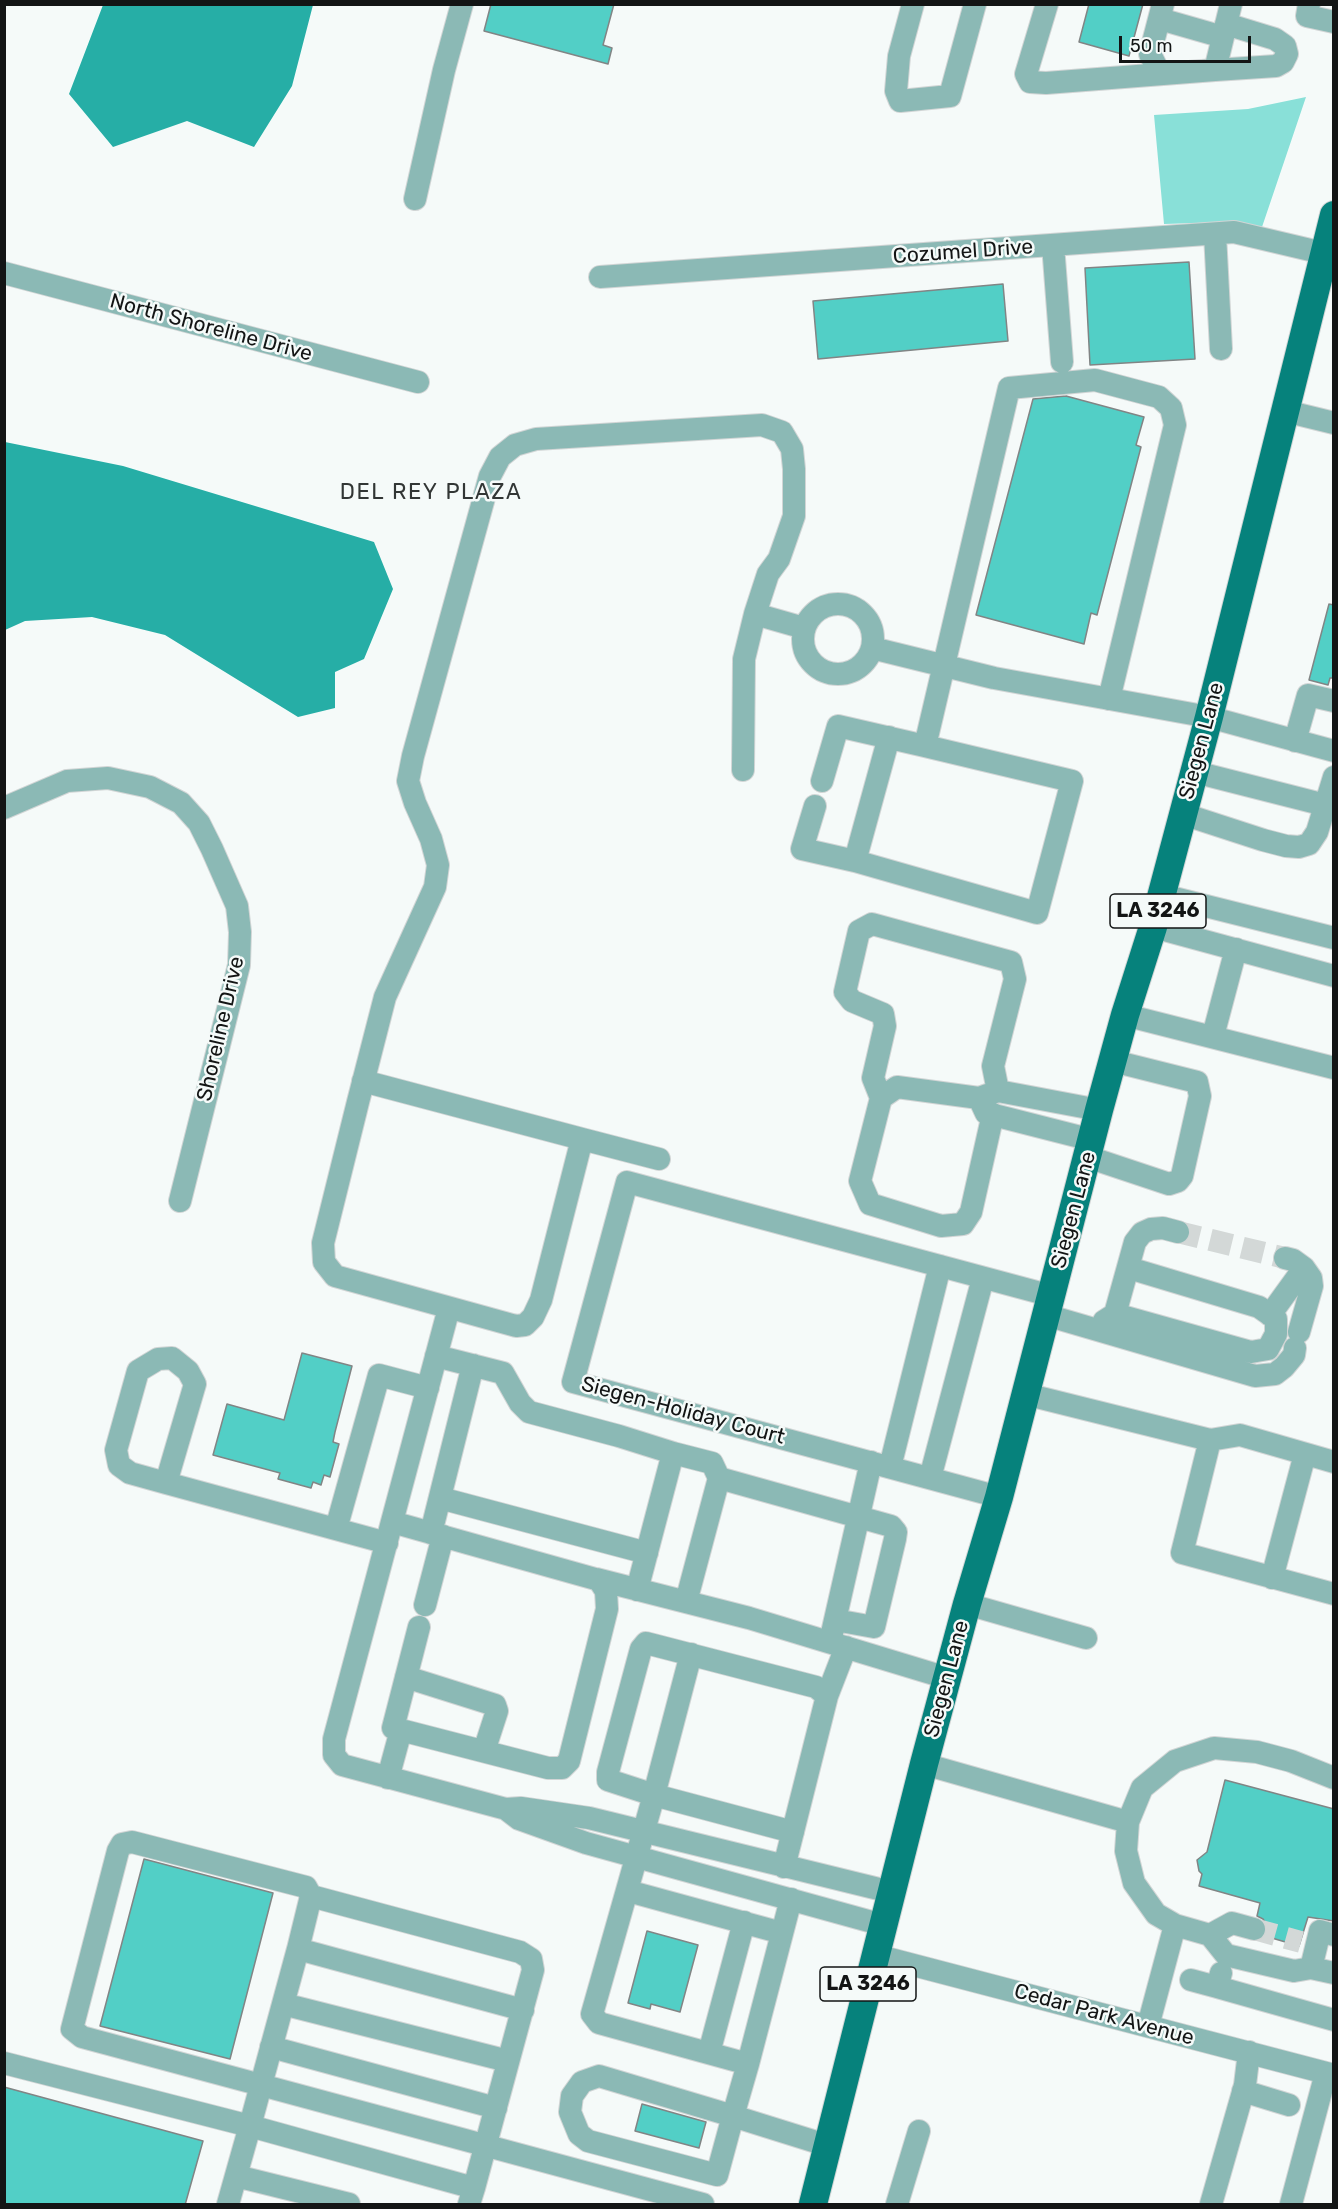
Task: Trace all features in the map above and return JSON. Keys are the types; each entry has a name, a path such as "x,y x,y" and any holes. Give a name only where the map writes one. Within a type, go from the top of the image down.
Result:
{"main road":[{"name":"Siegen Lane","path":"813,2205 924,1764 967,1604 999,1497 1099,1110 1125,1015 1153,927 1195,772 1285,411 1326,261 1334,215"}],"street":[{"path":"415,199 444,70 462,4"},
{"path":"914,4 899,56 896,91 900,101 950,96 975,4"},
{"path":"1047,4 1026,74 1030,82 1046,83 1276,66 1283,62 1287,54 1285,46 1275,39 1227,22 1161,12 1150,54 1160,74"},
{"path":"1303,6 1306,16 1334,22"},
{"path":"1215,70 1227,22"},
{"name":"Cozumel Drive","path":"600,277 1234,232 1326,261"},
{"path":"1215,234 1221,349"},
{"path":"1053,246 1062,362"},
{"name":"North Shoreline Drive","path":"4,273 418,382"},
{"path":"925,746 1010,388 1095,380 1159,397 1171,408 1176,425 1110,699"},
{"path":"1285,411 1334,423"},
{"path":"582,1139 541,1300 533,1317 525,1325 516,1326 335,1276 324,1262 323,1243 386,997 435,887 438,865 431,838 408,781 413,756 490,476 500,457 515,445 536,439 762,425 782,432 792,449 794,516 779,559 768,574 744,660 743,770"},
{"path":"842,604 853,607 863,614 870,624 873,636 872,648 860,666 850,672 839,674 828,672 818,668 804,650 802,639 804,628 810,617 819,609 842,604"},
{"path":"755,614 804,628"},
{"path":"872,648 994,678 1209,717 1334,751"},
{"path":"1295,741 1308,695 1334,701"},
{"path":"814,806 802,849 855,861 1037,914 1072,781 838,726 822,781"},
{"path":"855,861 889,737"},
{"path":"1195,772 1325,805"},
{"path":"1184,814 1263,840 1299,847 1309,844 1317,832 1334,777"},
{"name":"Shoreline Drive","path":"4,808 67,781 108,778 150,787 181,803 199,823 212,849 237,906 240,932 239,965 180,1201"},
{"path":"1162,895 1334,938"},
{"path":"872,924 1011,962 1015,979 993,1066 990,1101 971,1212 963,1224 941,1226 870,1204 860,1181 881,1098 873,1078 885,1026 883,1014 852,1001 845,992 860,931 872,924"},
{"path":"1153,927 1334,976"},
{"path":"1213,1036 1236,949"},
{"path":"1125,1015 1334,1068"},
{"path":"990,1101 1169,1184 1178,1181 1182,1176 1200,1096 1197,1082 1113,1061"},
{"path":"363,1081 659,1159"},
{"path":"881,1098 897,1087 990,1101 1099,1110"},
{"name":"Siegen-Holiday Court","path":"999,1497 573,1382 627,1182 983,1278 1049,1306 1099,1331 1255,1376 1275,1374 1294,1355 1312,1286 1311,1278 1295,1263 1270,1315"},
{"path":"1116,1314 1135,1242 1143,1233 1151,1229 1163,1228 1178,1232"},
{"path":"784,1867 838,1645 835,1620 859,1516 880,1465 940,1266"},
{"path":"1099,1331 1104,1320 1116,1314 1251,1352 1268,1349 1276,1334 1276,1319 1259,1307 1129,1268"},
{"path":"930,1478 983,1278"},
{"path":"449,1308 334,1738 334,1755 342,1765 506,1809 521,1808 590,1818 891,1892"},
{"path":"436,1356 504,1373 520,1402 529,1412 712,1463 718,1478 686,1602"},
{"path":"166,1483 195,1384 188,1371 172,1358 158,1359 138,1371 116,1450 119,1465 130,1473 166,1483 336,1529 437,1534 686,1602 947,1678"},
{"path":"425,1605 437,1534 440,1498 473,1365"},
{"path":"336,1529 379,1375 428,1388"},
{"path":"1025,1394 1210,1440 1240,1435 1334,1462"},
{"path":"1210,1440 1182,1553 1334,1594"},
{"path":"637,1590 673,1453"},
{"path":"1272,1578 1305,1454"},
{"path":"718,1478 859,1516 891,1526 896,1532 874,1627 835,1620"},
{"path":"440,1498 647,1553"},
{"path":"419,1627 393,1728 548,1768 562,1768 569,1761 607,1609 606,1591 596,1579"},
{"path":"967,1604 1086,1638"},
{"path":"793,1832 654,1795 608,1780 608,1772 641,1649 646,1643 816,1687 826,1696"},
{"path":"691,1654 628,1891 592,2014 599,2023 748,2064"},
{"path":"406,1677 495,1705 497,1711 484,1752"},
{"path":"388,1778 401,1730"},
{"path":"1334,1778 1291,1761 1257,1752 1214,1748 1175,1761 1142,1788 1128,1822 1126,1851 1134,1882 1156,1914 1175,1924 1210,1935 1226,1955 1294,1971 1311,1968 1334,1973"},
{"path":"924,1764 1128,1822"},
{"path":"506,1809 519,1819 586,1843 883,1925"},
{"path":"228,2205 250,2126 261,2085 271,2047 298,1949 311,1896 306,1887 132,1842 122,1844 118,1851 72,2029 82,2037 261,2085 703,2205"},
{"path":"628,1891 782,1933"},
{"path":"4,2063 250,2126 472,2196 533,1970 531,1959 520,1952 311,1896"},
{"path":"791,1899 748,2064 733,2116 717,2175 588,2141 579,2134 570,2112 572,2096 582,2082 599,2076 733,2116 829,2146"},
{"path":"709,2053 744,1922"},
{"path":"1210,1935 1232,1923 1254,1929"},
{"path":"1148,2026 1175,1924"},
{"path":"1311,1968 1317,1941"},
{"path":"298,1949 523,2010"},
{"name":"Cedar Park Avenue","path":"875,1954 1330,2074"},
{"path":"1217,1987 1226,1955"},
{"path":"1191,1980 1334,2020"},
{"path":"283,2004 508,2061"},
{"path":"271,2047 495,2108"},
{"path":"1211,2205 1243,2091 1249,2052"},
{"path":"1291,2205 1330,2074"},
{"path":"1243,2091 1289,2105"},
{"path":"897,2205 919,2131"},
{"path":"236,2175 349,2205"}],"shaded area":[{"path":"103,4 313,5 292,86 254,147 187,121 113,147 69,94"},
{"path":"1306,97 1262,227 1230,222 1164,224 1154,115 1248,109"},
{"path":"5,442 123,466 374,542 393,589 364,659 335,672 335,708 298,717 165,635 92,617 25,621 5,630"}],"building":[{"path":"491,4 614,4 603,45 612,48 608,64 484,31"},
{"path":"1089,4 1143,4 1129,56 1079,42"},
{"path":"1189,262 1195,359 1090,365 1085,268"},
{"path":"1003,284 1008,341 818,359 813,301"},
{"path":"1066,396 1144,417 1136,445 1141,447 1097,615 1091,613 1084,644 976,615 1033,399"},
{"path":"1329,604 1334,605 1334,678 1330,678 1328,685 1309,680"},
{"path":"302,1353 352,1366 333,1442 339,1444 330,1477 324,1475 321,1485 313,1482 311,1488 278,1479 280,1473 213,1455 227,1404 284,1420"},
{"path":"1225,1780 1334,1809 1334,1921 1308,1917 1299,1946 1265,1936 1267,1925 1257,1916 1260,1903 1199,1886 1202,1874 1199,1871 1197,1860 1207,1852"},
{"path":"144,1859 273,1893 230,2059 100,2026"},
{"path":"647,1931 698,1945 680,2012 651,2004 650,2009 628,2003"},
{"path":"4,2087 203,2141 185,2205 4,2205"},
{"path":"642,2104 706,2122 699,2148 635,2131"}],"tunnel":[{"path":"1178,1232 1285,1258"},
{"path":"1254,1929 1301,1942"}],"district":[{"name":"DEL REY PLAZA","path":"431,493"}]}
